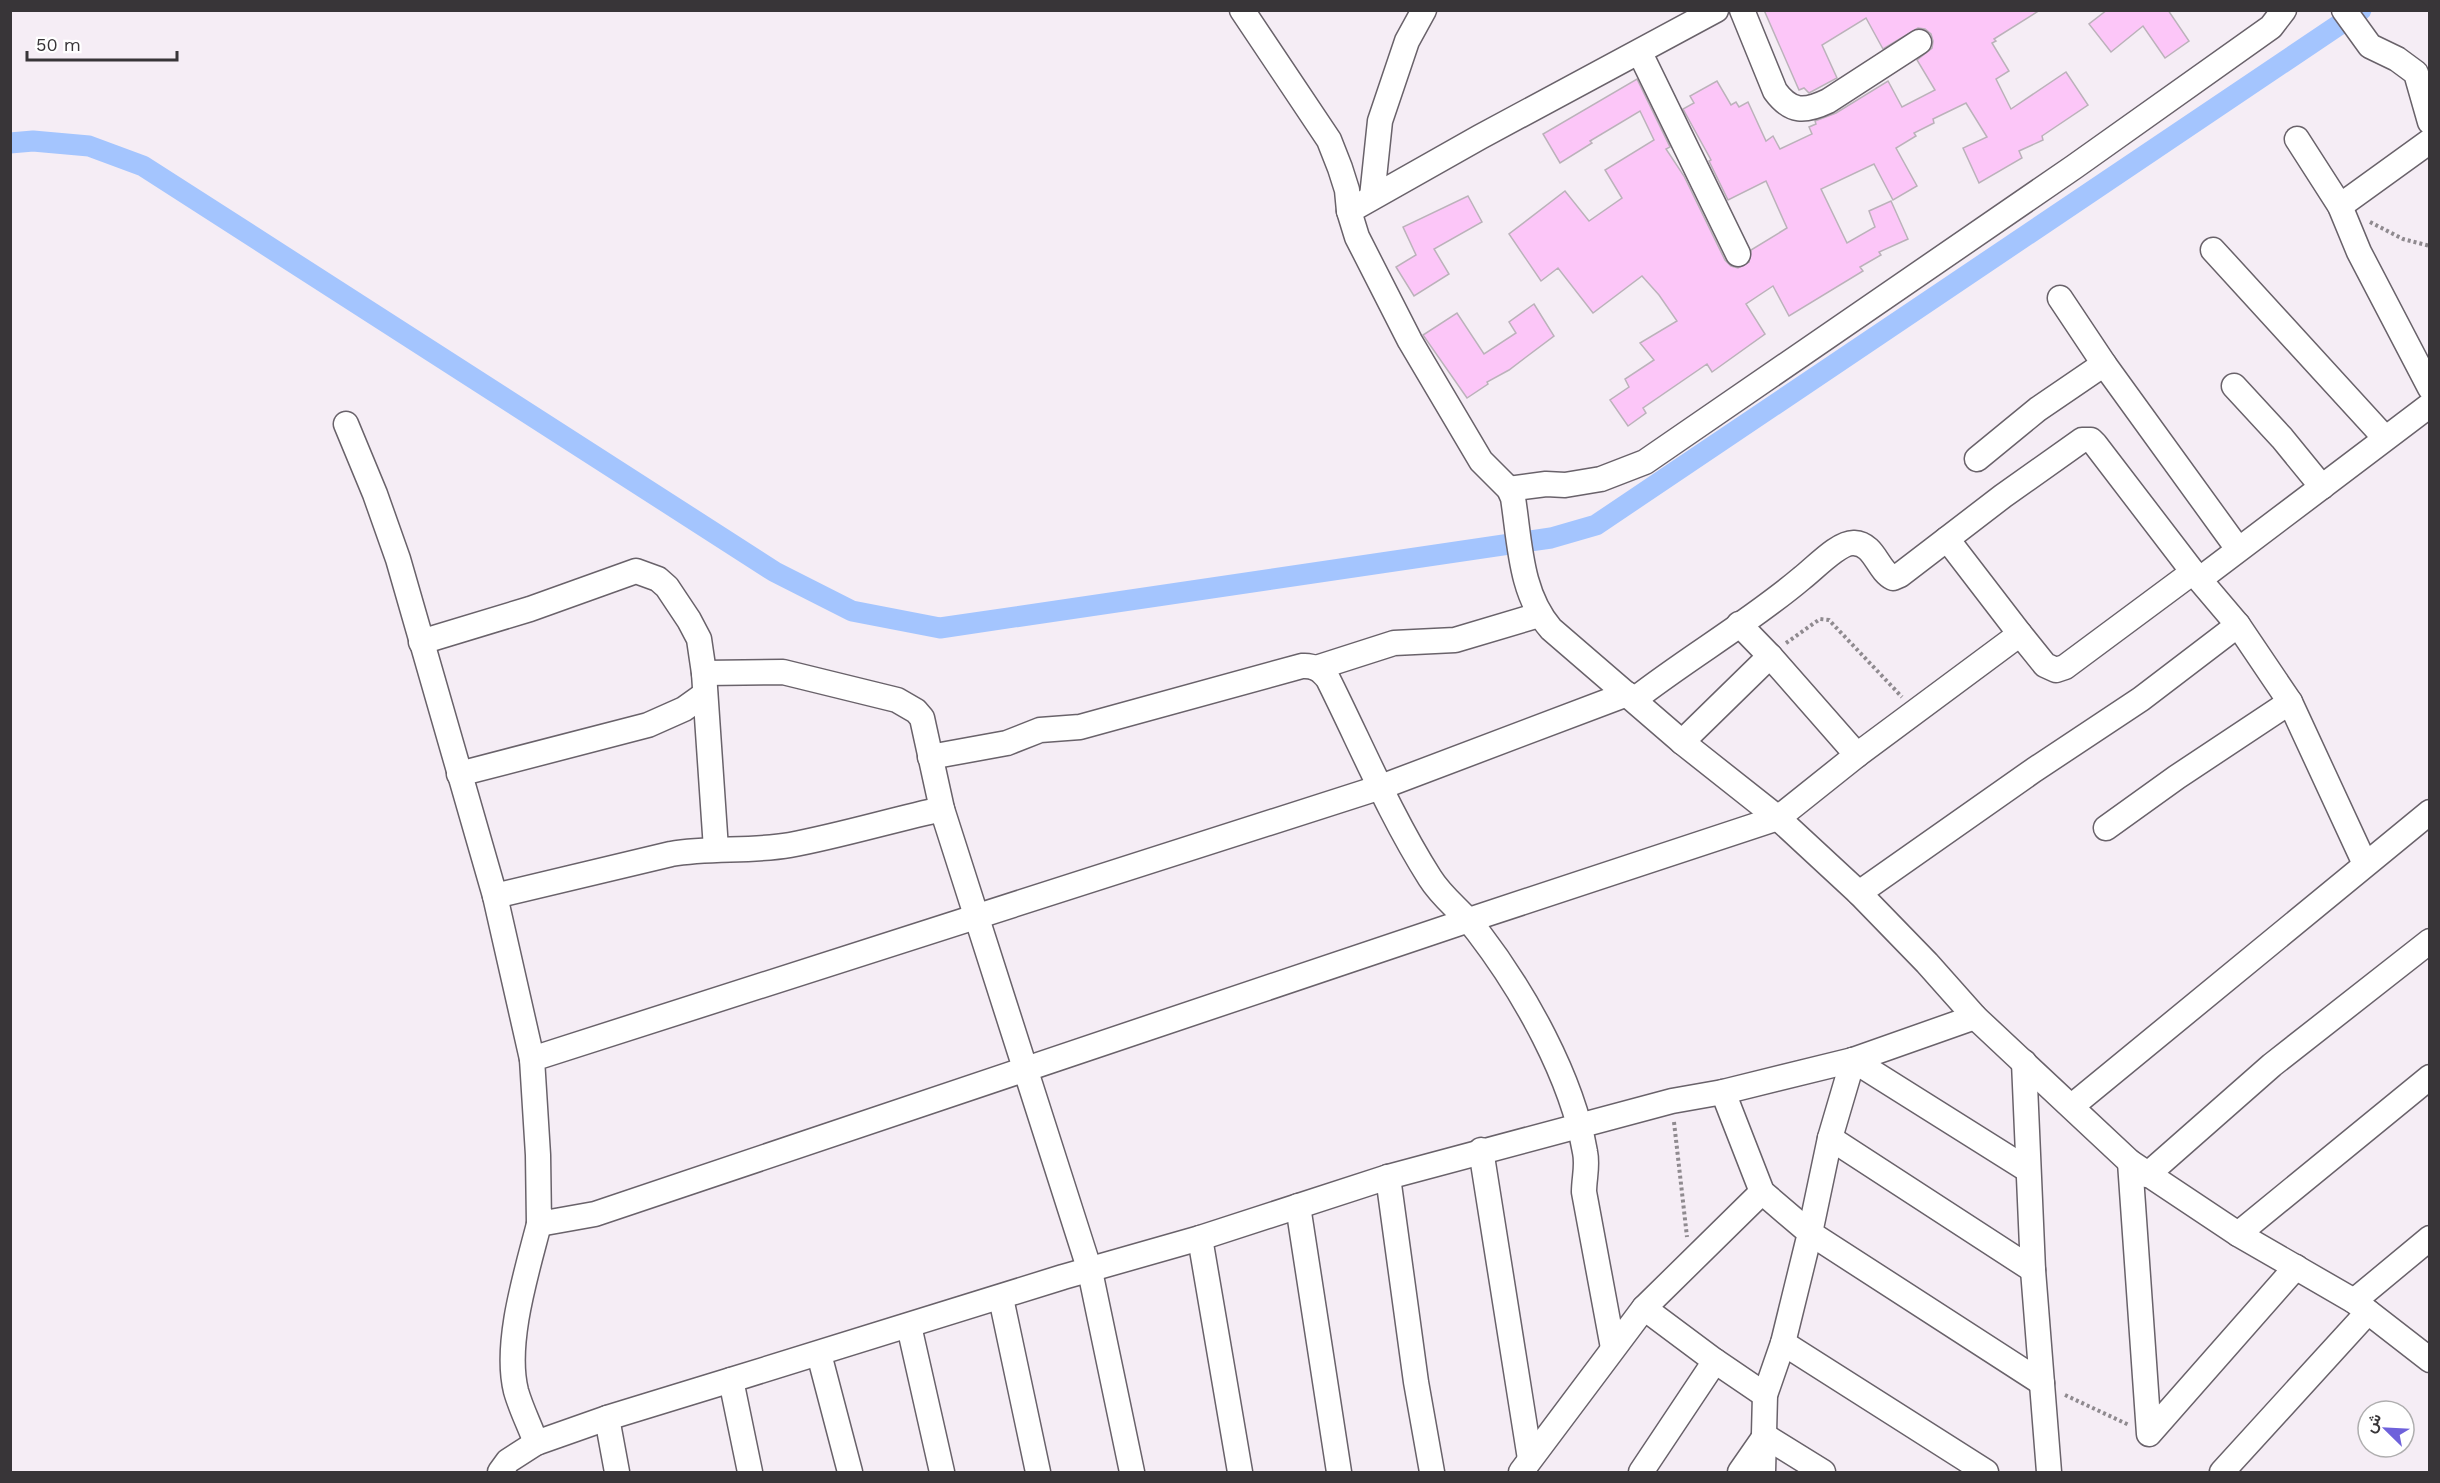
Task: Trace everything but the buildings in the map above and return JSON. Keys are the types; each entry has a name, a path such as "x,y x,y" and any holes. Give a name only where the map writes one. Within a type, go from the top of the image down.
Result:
{"street":[{"path":"1242,10 1329,140 1347,190 1349,211 1357,237 1410,341 1480,461 1511,493 1529,595 1539,615 1551,629 1682,741 1778,818 1859,893 1927,963 1975,1017 2138,1168 2238,1234 2361,1307 2430,1360"},
{"path":"1372,197 1380,122 1407,41 1424,10"},
{"path":"1349,211 1480,137 1640,53 1716,10"},
{"path":"1742,10 1775,91 1782,100 1798,109 1814,108 1828,101 1919,42"},
{"path":"1511,493 1546,484 1579,484 1602,479 1646,462 2083,161 2271,27 2284,10"},
{"path":"2344,10 2370,46 2397,59 2416,73 2430,122"},
{"path":"1640,53 1738,254"},
{"path":"2297,139 2340,206 2359,252 2430,388"},
{"path":"2340,206 2430,141"},
{"path":"2213,250 2385,438"},
{"path":"2060,298 2104,364 2238,549"},
{"path":"1977,459 2038,409 2104,364"},
{"path":"2234,386 2282,438 2322,487"},
{"path":"1947,539 2045,665 2056,670 2065,667 2238,549 2430,405"},
{"path":"346,424 383,516 421,642 495,896 532,1059 538,1155 539,1224 522,1293 512,1358 516,1391 536,1443"},
{"path":"532,1059 1381,787 1631,697 1793,586 1844,543 1864,545 1887,575 1893,578 2078,442 2087,440 2095,444 2238,625 2290,702 2365,864"},
{"path":"421,642 530,609 636,571 658,579 667,587 699,639 705,683 716,849"},
{"path":"930,757 1007,742 1040,730 1080,727 1302,666 1316,668 1394,643 1455,640 1539,615"},
{"path":"1739,624 1857,754"},
{"path":"1859,893 2034,770 2141,699 2238,625"},
{"path":"539,1224 595,1214 1778,818 1857,754 2020,634"},
{"path":"1682,741 1770,656"},
{"path":"1316,668 1328,679 1407,838 1434,885 1448,903 1469,920 1503,964 1557,1064 1579,1126 1587,1169 1584,1192 1613,1348"},
{"path":"459,774 648,725 684,709 705,683 783,672 897,700 916,711 922,718 942,809 975,916 1090,1271 1132,1473"},
{"path":"2106,828 2177,777 2290,702"},
{"path":"495,896 627,862 698,849 735,850 789,845 942,809"},
{"path":"2072,1106 2430,812"},
{"path":"2138,1168 2430,941"},
{"path":"500,1473 508,1461 536,1443 607,1418 1200,1238 1388,1177 1481,1150 1672,1101 1723,1092 1853,1060 1975,1017"},
{"path":"1762,1473 1765,1395 1783,1343 1830,1138 1853,1060"},
{"path":"1853,1060 2028,1170"},
{"path":"2024,1062 2033,1270 2049,1473"},
{"path":"2238,1234 2430,1077"},
{"path":"1723,1092 1762,1192 1810,1233 2042,1383"},
{"path":"1830,1138 2033,1270"},
{"path":"1481,1150 1525,1466"},
{"path":"2138,1168 2148,1434"},
{"path":"1388,1177 1432,1473"},
{"path":"1525,1466 1644,1308 1762,1192"},
{"path":"1298,1206 1338,1473"},
{"path":"1200,1238 1240,1473"},
{"path":"2222,1473 2361,1307 2430,1238"},
{"path":"2148,1434 2296,1267"},
{"path":"1001,1298 1038,1473"},
{"path":"1644,1308 1765,1395"},
{"path":"909,1326 942,1473"},
{"path":"1783,1343 1986,1473"},
{"path":"819,1354 850,1473"},
{"path":"1641,1473 1715,1361"},
{"path":"731,1380 750,1473"},
{"path":"607,1418 617,1473"},
{"path":"1740,1473 1765,1436"},
{"path":"1765,1436 1823,1473"}],"path":[{"path":"2340,206 2403,239 2430,246"},
{"path":"1770,656 1824,618 1829,620 1853,644 1915,711"},
{"path":"1672,1101 1690,1262"},
{"path":"2042,1383 2100,1413 2148,1434"}],"waterway":[{"path":"10,143 33,141 89,146 143,166 775,572 852,611 940,628 1551,538 1596,525 2361,10"}]}
